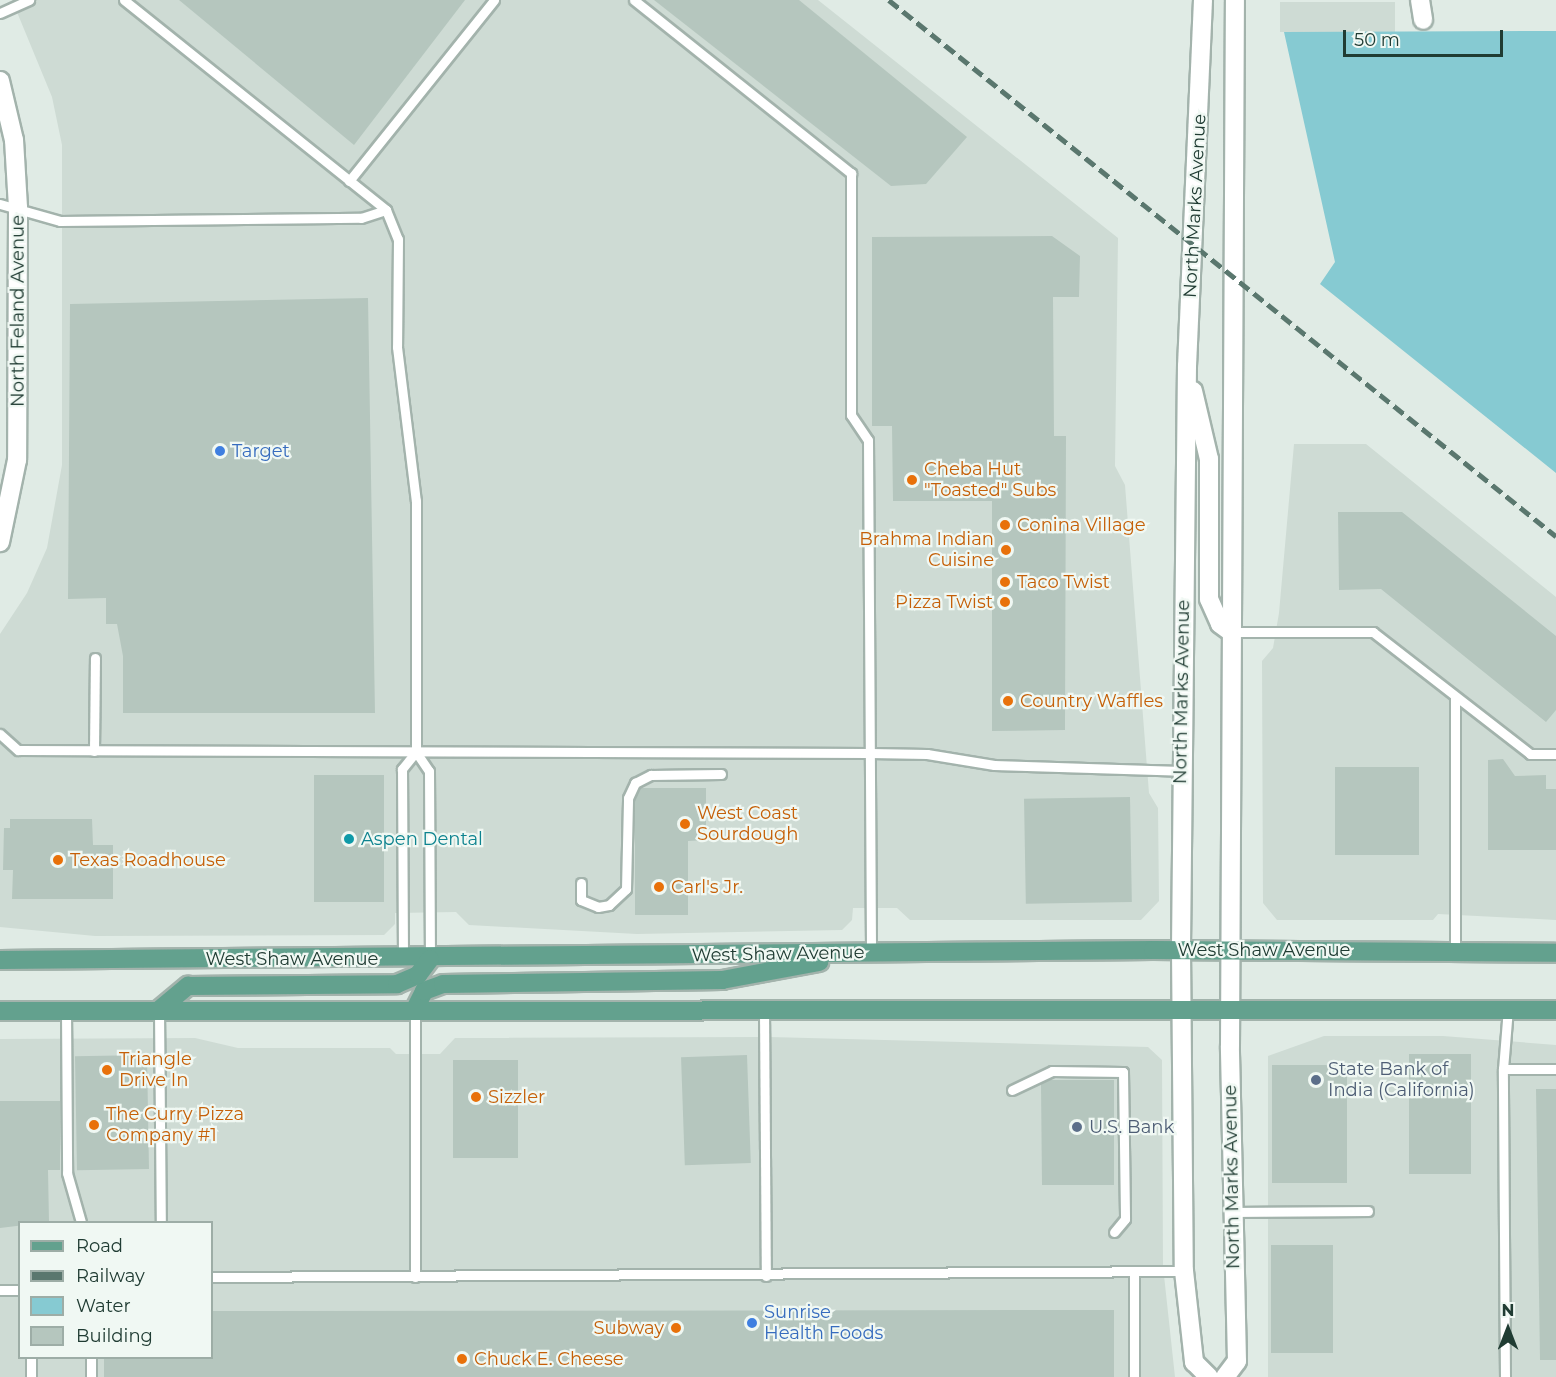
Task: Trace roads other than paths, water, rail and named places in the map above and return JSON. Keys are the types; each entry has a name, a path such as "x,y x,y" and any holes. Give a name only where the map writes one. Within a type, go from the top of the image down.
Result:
{"main road":[{"name":"North Marks Avenue","path":"1203,0 1187,366 1181,771 1181,1007 1184,1271 1194,1362 1209,1377"},
{"name":"North Marks Avenue","path":"1225,1377 1237,1361 1230,1007 1235,0"},
{"path":"1420,0 1423,20"},
{"name":"North Feland Avenue","path":"0,81 14,140 9,206 7,490 0,542"},
{"path":"1187,366 1209,459 1209,599 1220,624 1231,632"},
{"name":"West Shaw Avenue","path":"0,960 430,959 871,952 1455,949 1556,952"},
{"path":"415,1009 424,991 443,984 722,980 871,952"},
{"path":"159,1010 188,986 397,984 418,975 430,959"},
{"path":"0,1011 1181,1007 1556,1010"}],"lane":[{"path":"0,13 29,0"},
{"path":"124,0 386,210 398,239 397,347 416,501 416,752 429,771 430,959"},
{"path":"349,181 494,0"},
{"path":"634,0 850,173 851,415 868,440 871,952"},
{"path":"9,206 60,221 361,218 386,210"},
{"path":"1231,632 1373,632 1455,698 1530,754 1556,754"},
{"path":"94,751 95,658"},
{"path":"1455,698 1455,949"},
{"path":"0,734 18,750 927,754 994,765 1181,771"},
{"path":"403,958 402,769 416,752"},
{"path":"581,882 581,900 598,907 609,905 626,889 628,798 635,783 651,775 721,774"},
{"path":"1505,1377 1503,1069 1508,1008"},
{"path":"415,1009 415,1277"},
{"path":"66,1010 67,1173 81,1221"},
{"path":"159,1010 161,1221"},
{"path":"764,1010 766,1276"},
{"path":"1503,1069 1556,1070"},
{"path":"1012,1090 1052,1071 1123,1072 1125,1219 1114,1232"},
{"path":"1233,1212 1368,1211"},
{"path":"213,1277 1134,1275 1184,1271"},
{"path":"1134,1275 1134,1377"},
{"path":"0,1290 18,1290"},
{"path":"31,1359 31,1377"},
{"path":"91,1359 91,1377"}],"water":[{"path":"1556,31 1556,473 1320,284 1335,262 1284,32"}],"railway":[{"path":"889,0 1556,536"}],"place":[{"name":"Target","path":"220,451"},
{"name":"Cheba Hut \"Toasted\" Subs","path":"912,480"},
{"name":"Conina Village","path":"1005,525"},
{"name":"Brahma Indian Cuisine","path":"1006,550"},
{"name":"Taco Twist","path":"1005,582"},
{"name":"Pizza Twist","path":"1005,602"},
{"name":"Country Waffles","path":"1008,701"},
{"name":"West Coast Sourdough","path":"685,824"},
{"name":"Aspen Dental","path":"349,839"},
{"name":"Texas Roadhouse","path":"58,860"},
{"name":"Carl's Jr.","path":"659,887"},
{"name":"Triangle Drive In","path":"107,1070"},
{"name":"State Bank of India (California)","path":"1316,1080"},
{"name":"Sizzler","path":"476,1097"},
{"name":"The Curry Pizza Company #1","path":"94,1125"},
{"name":"U.S. Bank","path":"1077,1127"},
{"name":"Sunrise Health Foods","path":"752,1323"},
{"name":"Subway","path":"676,1328"},
{"name":"Chuck E. Cheese","path":"462,1359"}]}
